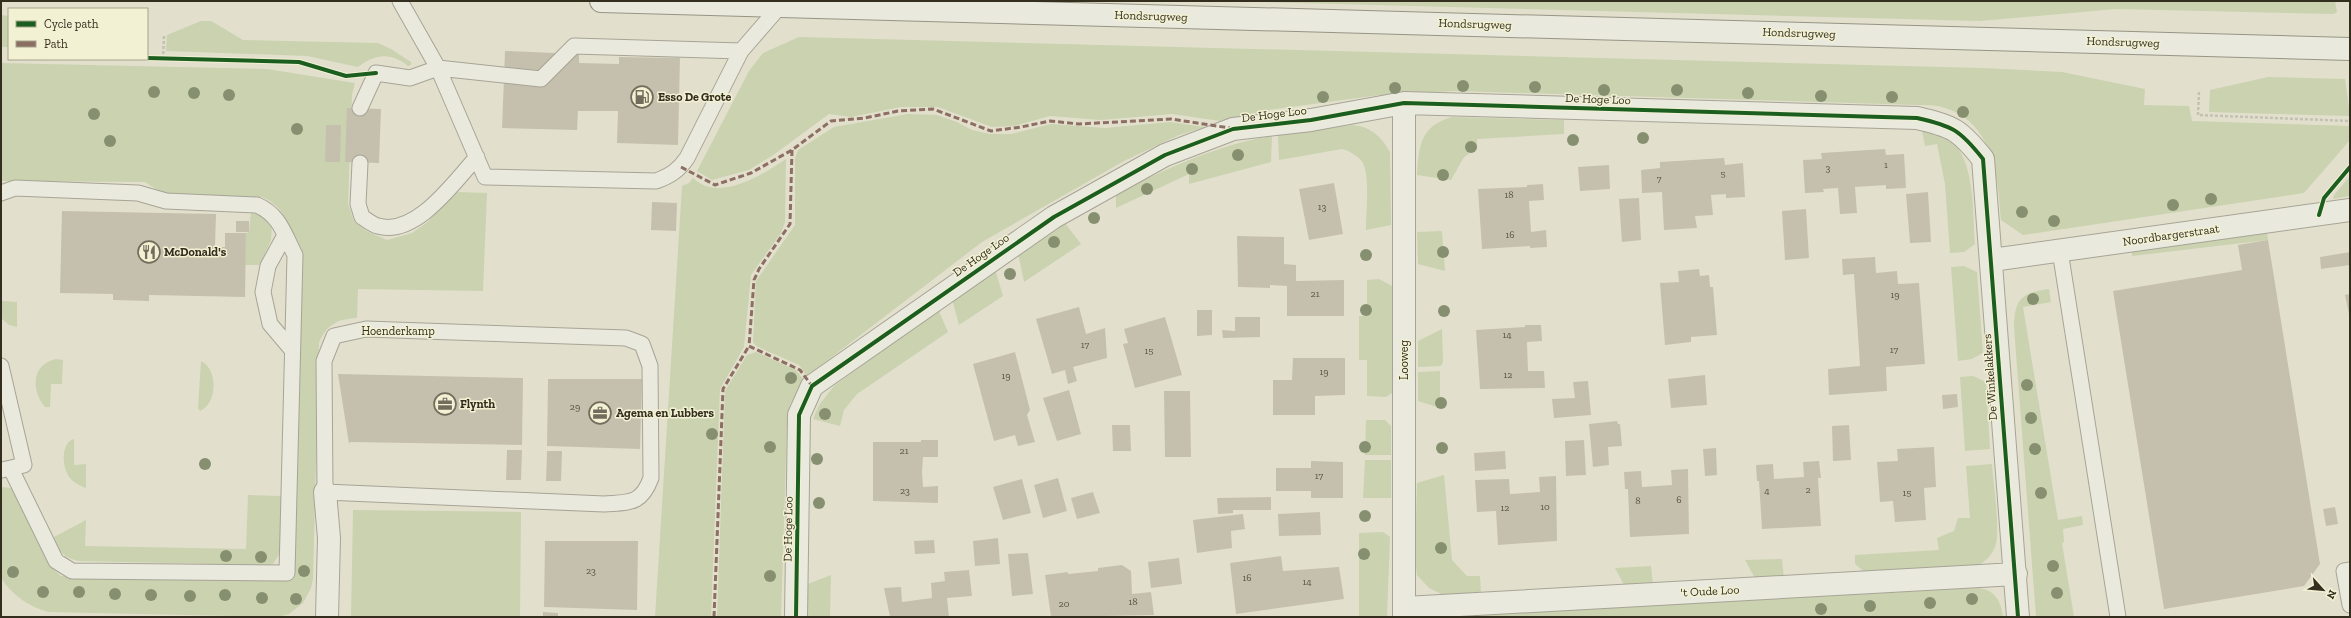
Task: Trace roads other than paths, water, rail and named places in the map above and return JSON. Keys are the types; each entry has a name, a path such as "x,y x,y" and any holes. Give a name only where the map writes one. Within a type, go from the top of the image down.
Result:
{"street":[{"name":"Hondsrugweg","path":"601,1 2350,49"},
{"name":"De Hoge Loo","path":"796,617 799,415 812,386 1054,216 1165,155 1233,129 1311,120 1404,104 1917,118 1947,125 1968,140"},
{"name":"Looweg","path":"1404,104 1404,613"},
{"name":"De Winkelakkers","path":"1968,140 1983,159 2016,574 2018,617"},
{"name":"Noordbargerstraat","path":"1992,260 2350,210"},
{"name":"Hoenderkamp","path":"326,492 330,538 327,617"},
{"name":"'t Oude Loo","path":"1404,613 2016,574"}],"lane":[{"path":"400,1 438,68 486,177 656,181 670,176 681,167 688,158 741,51 781,6"},
{"path":"360,108 376,73 410,78 438,68 541,79 574,46 741,51"},
{"path":"360,163 358,204 362,217 378,226 396,227 413,222 436,201 477,157"},
{"path":"1,193 15,188 138,193 166,201 257,205 270,210 278,221 295,255 287,573 72,571 56,561 6,469 24,465 1,366"},
{"path":"285,235 268,266 263,292 270,324 292,350"},
{"path":"2060,251 2118,617"},
{"name":"Hoenderkamp","path":"366,329 626,338 642,344 650,366 651,478 643,496 633,502 604,504 326,492 324,361 334,336 366,329"},
{"path":"2350,570 2344,571 2350,605"}],"place":[{"name":"Esso De Grote","path":"642,97"},
{"name":"McDonald's","path":"149,252"},
{"name":"Flynth","path":"445,404"},
{"name":"Agema en Lubbers","path":"600,413"}]}
